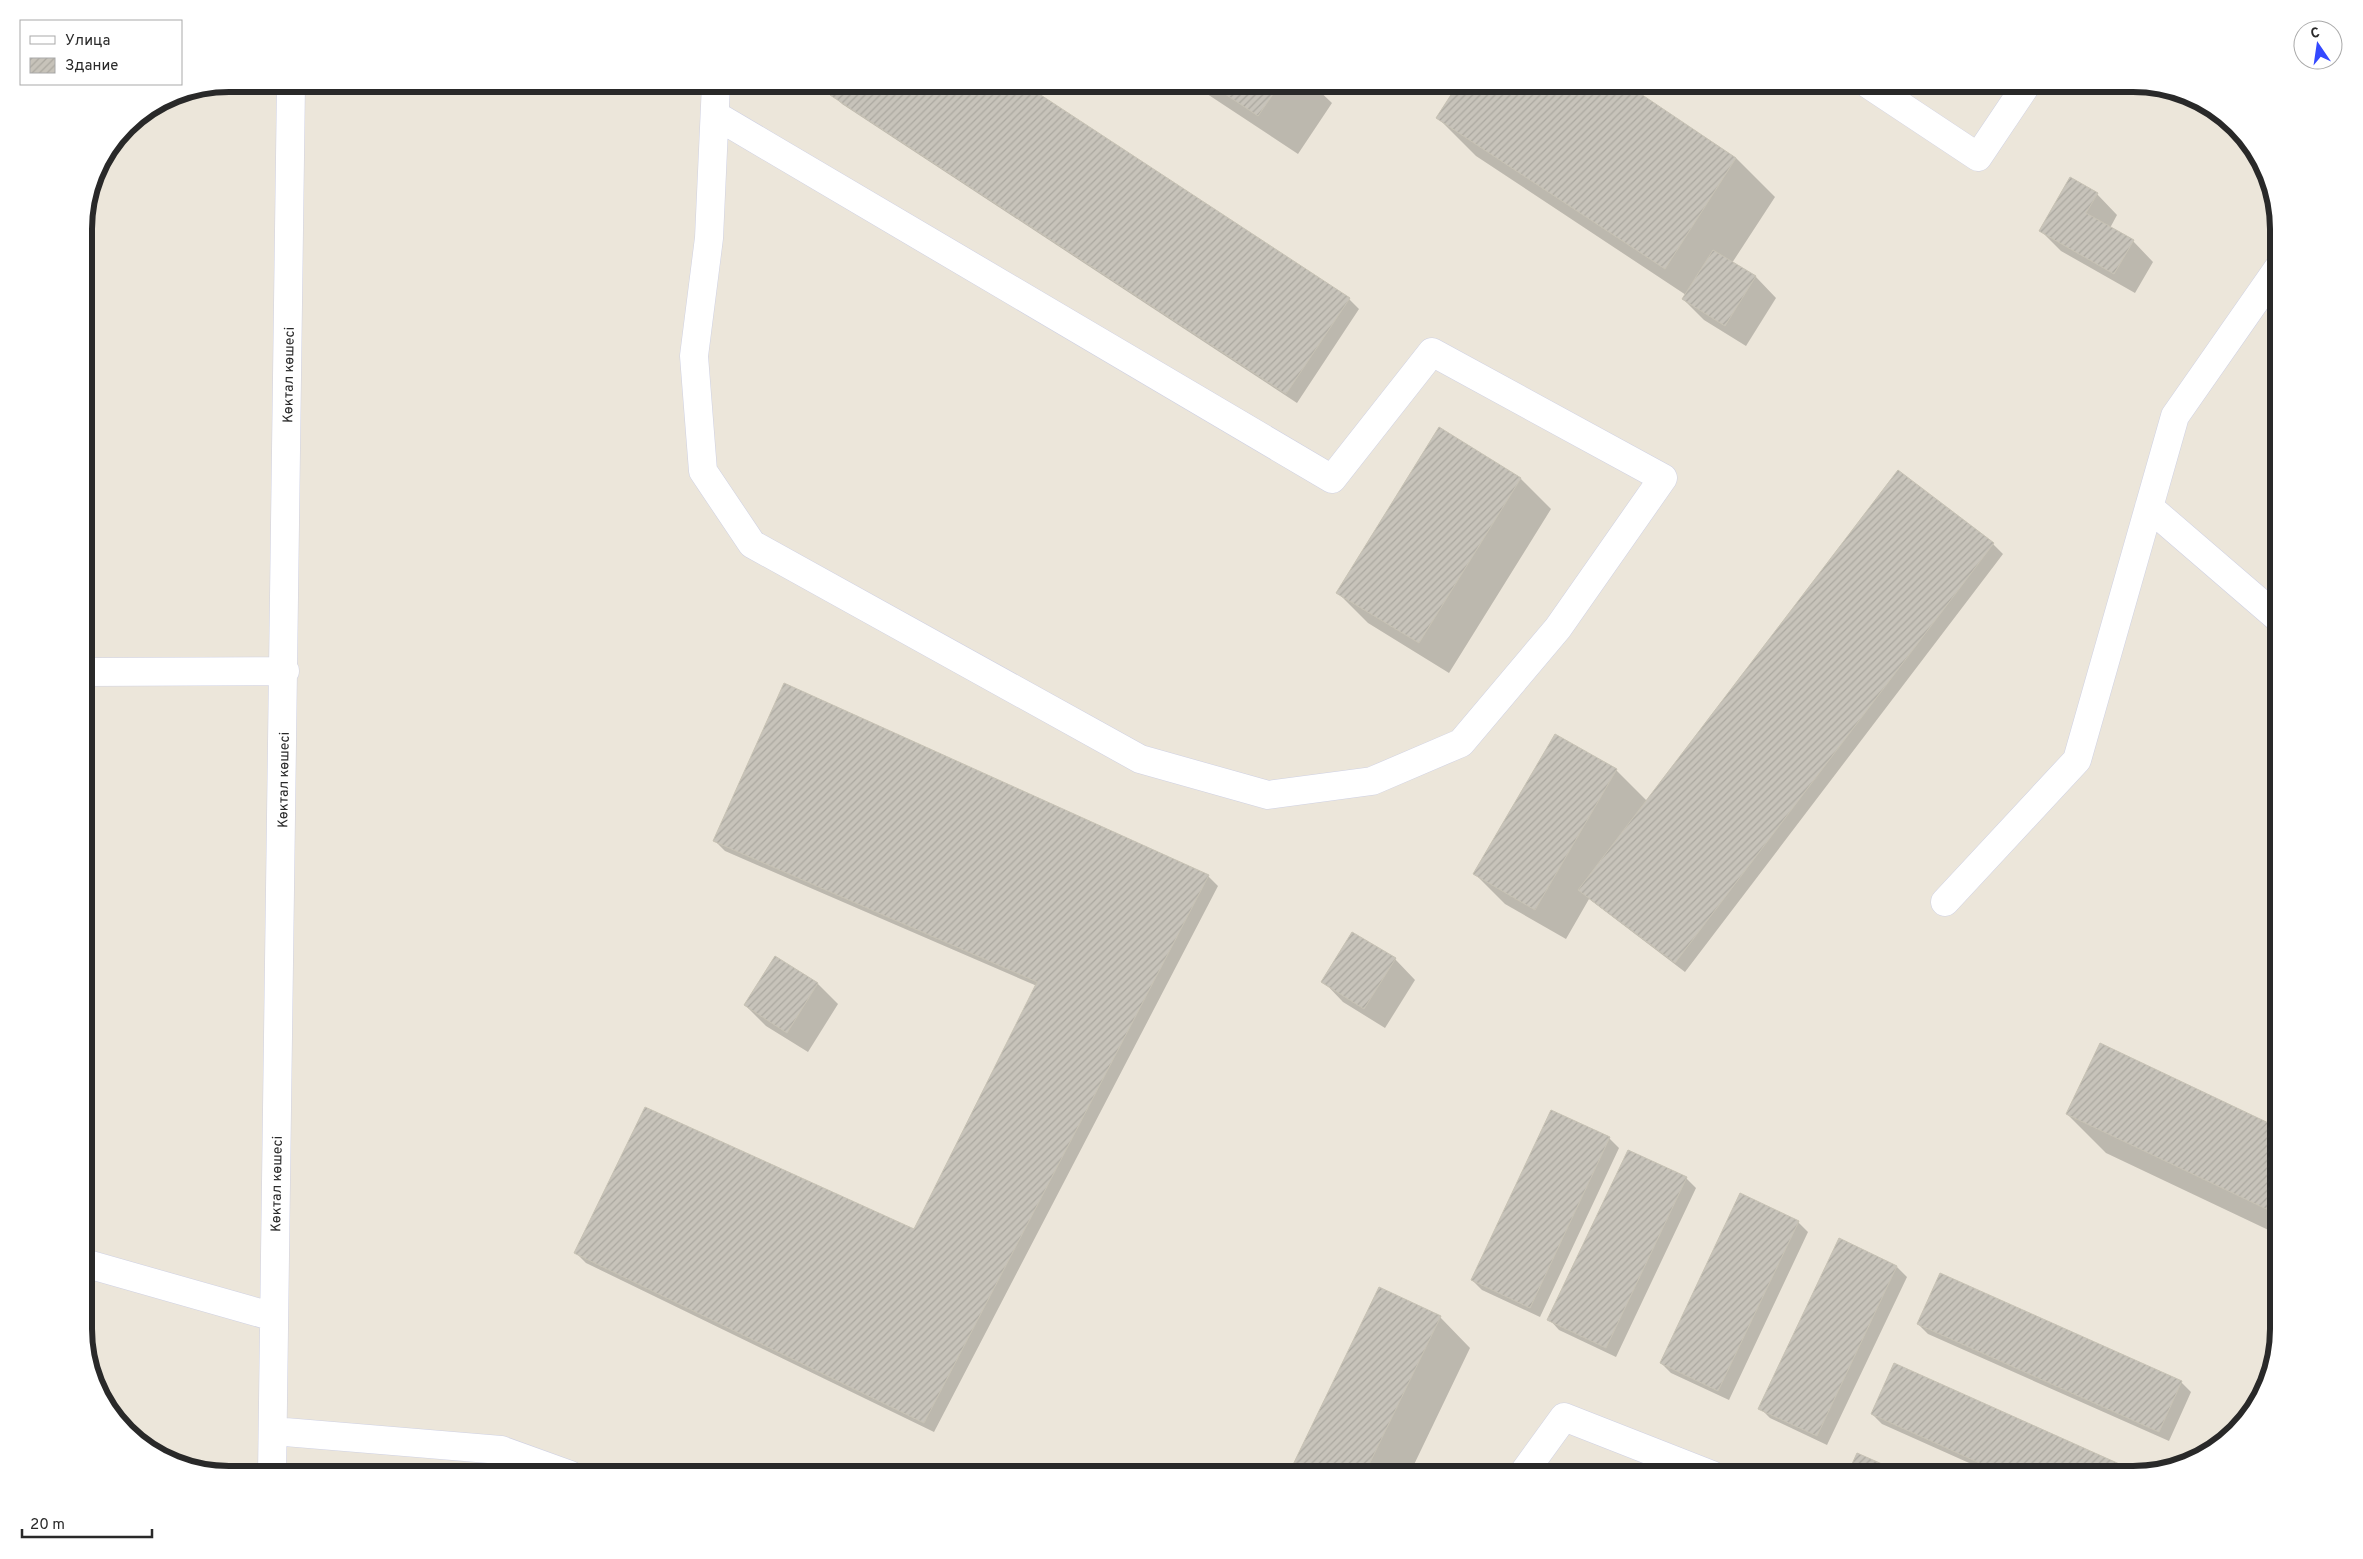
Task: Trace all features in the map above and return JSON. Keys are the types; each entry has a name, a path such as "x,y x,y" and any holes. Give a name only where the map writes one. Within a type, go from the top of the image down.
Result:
{"street":[{"path":"1880,92 1978,156 2022,92"},
{"name":"Көктал көшесі","path":"272,1466 285,671 291,93"},
{"path":"714,115 1332,479 1432,352 1663,478 1558,628 1461,743 1372,781 1268,795 1140,760 752,544 702,471 694,356 709,238 714,115 715,93"},
{"path":"1945,902 2077,760 2175,416 2270,280"},
{"path":"2149,507 2270,611"},
{"path":"93,672 285,671"},
{"path":"93,1266 274,1317"},
{"path":"1528,1466 1564,1416 1689,1466"},
{"path":"273,1431 501,1450 545,1466"}],"building":[{"path":"1223,92 1274,92 1258,116"},
{"path":"1453,92 1638,92 1736,158 1665,269 1436,118"},
{"path":"831,93 1037,93 1350,298 1286,394 830,95"},
{"path":"2070,177 2098,193 2086,213 2134,240 2114,274 2039,231"},
{"path":"1713,250 1756,276 1725,326 1682,299"},
{"path":"1439,427 1521,478 1419,643 1336,593"},
{"path":"1898,470 1994,543 1675,963 1578,890"},
{"path":"784,683 1209,875 924,1423 574,1253 645,1107 914,1229 1037,982 713,841"},
{"path":"1555,734 1617,769 1535,910 1473,874"},
{"path":"1352,932 1396,958 1364,1009 1321,982"},
{"path":"775,956 818,983 787,1033 744,1005"},
{"path":"2100,1043 2270,1124 2270,1211 2066,1114"},
{"path":"1551,1110 1610,1137 1530,1308 1471,1280"},
{"path":"1628,1150 1687,1177 1606,1348 1547,1320"},
{"path":"1740,1193 1799,1221 1718,1391 1660,1363"},
{"path":"1839,1238 1897,1266 1817,1436 1758,1409"},
{"path":"1940,1273 2182,1381 2159,1432 1917,1324"},
{"path":"1379,1287 1441,1316 1368,1466 1292,1466"},
{"path":"1894,1363 2124,1466 1986,1466 1871,1414"},
{"path":"1857,1453 1887,1466 1851,1466"}]}
